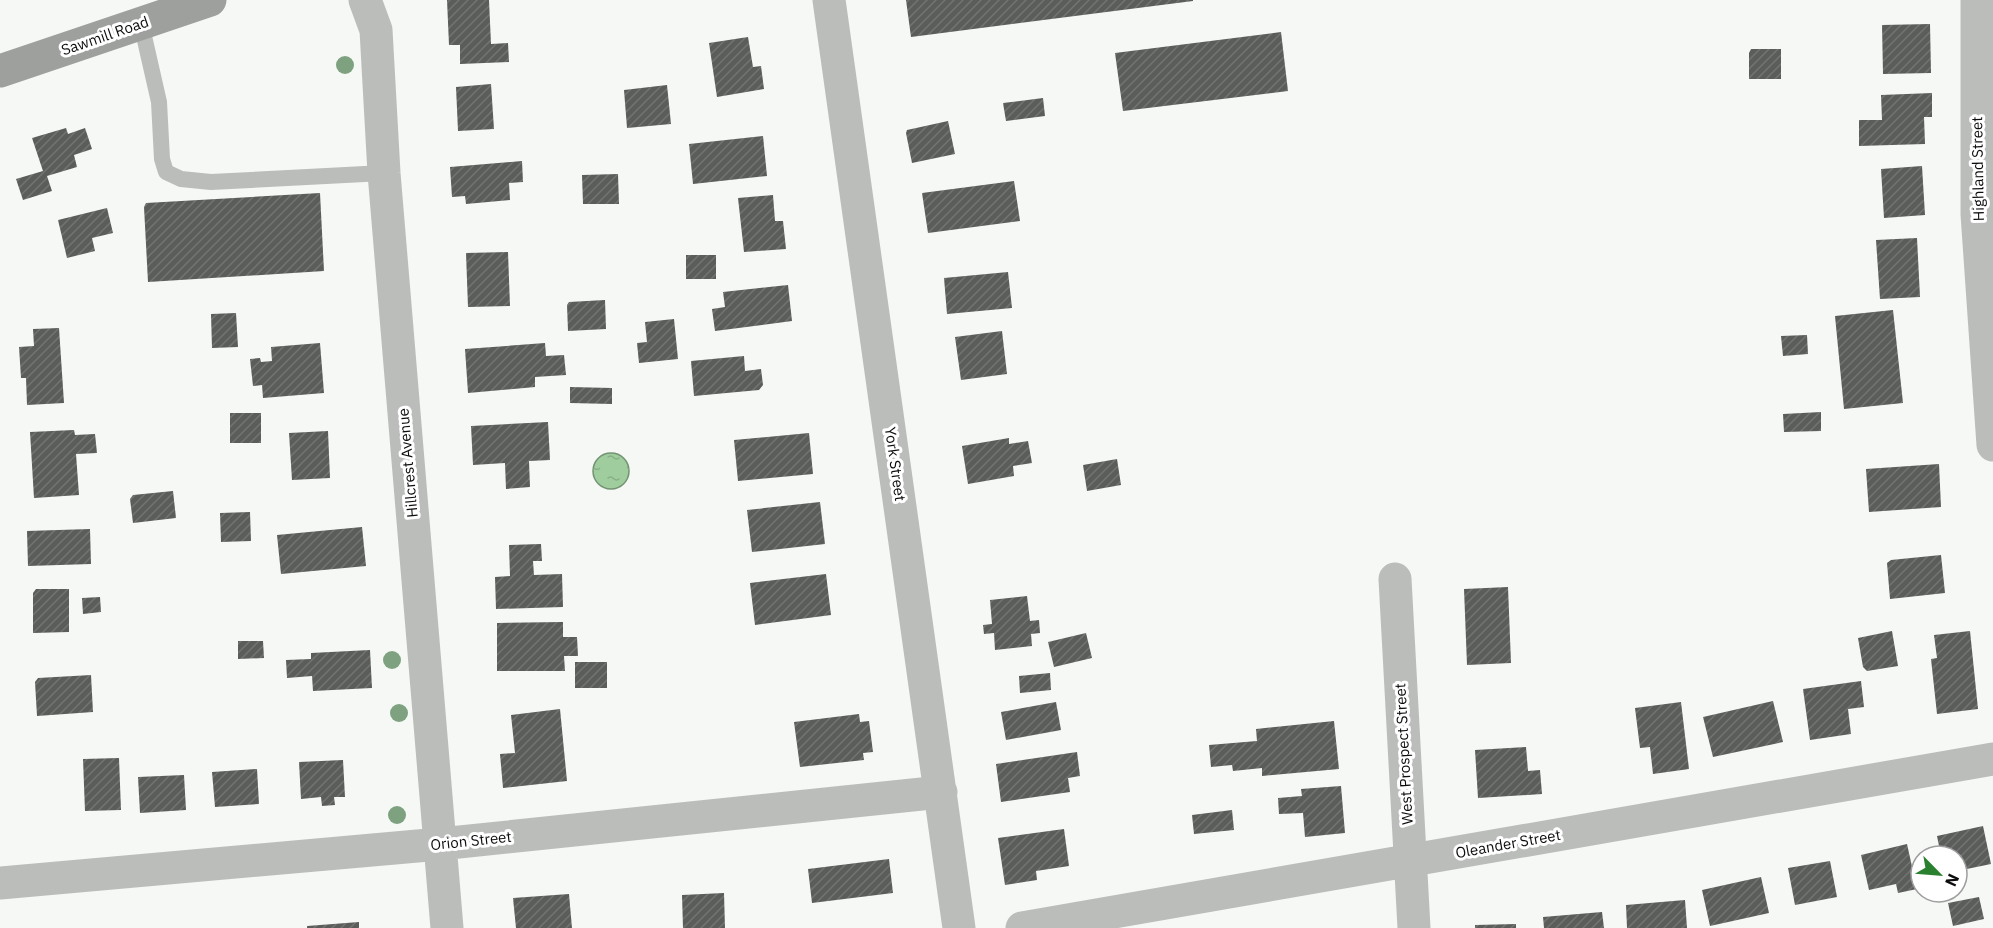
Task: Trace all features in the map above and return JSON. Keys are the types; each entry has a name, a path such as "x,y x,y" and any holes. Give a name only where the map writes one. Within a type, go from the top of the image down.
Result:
{"main road":[{"name":"Sawmill Road","path":"0,71 210,0"}],"street":[{"name":"Hillcrest Avenue","path":"365,0 376,30 384,173 447,928"},
{"name":"York Street","path":"829,0 959,928"},
{"name":"Highland Street","path":"1977,0 1993,445"},
{"name":"West Prospect Street","path":"1395,579 1414,928"},
{"name":"Oleander Street","path":"1022,928 1993,759"},
{"name":"Orion Street","path":"0,883 440,844 941,792"}],"lane":[{"path":"141,23 159,102 162,159 166,172 181,179 211,182 384,173"}],"water":[{"path":"611,453 624,458 629,471 624,484 611,489 598,484 593,471 598,458"}],"building":[{"path":"447,0 489,0 491,44 508,43 509,62 460,64 460,45 449,45"},
{"path":"906,0 1193,0 1193,1 911,37"},
{"path":"1930,24 1931,73 1883,74 1882,25"},
{"path":"1281,32 1288,91 1123,111 1115,53"},
{"path":"748,37 753,67 761,66 764,89 717,97 709,43"},
{"path":"1751,49 1781,49 1781,79 1749,79"},
{"path":"491,84 494,129 458,131 456,87"},
{"path":"667,85 671,124 627,128 624,90"},
{"path":"1932,93 1932,117 1924,117 1925,144 1859,146 1859,120 1882,120 1881,95"},
{"path":"1043,98 1045,116 1006,121 1003,103"},
{"path":"948,121 955,154 912,163 907,130"},
{"path":"66,128 68,134 85,128 92,149 74,155 77,167 47,176 52,191 23,200 16,179 43,171 32,138"},
{"path":"763,136 767,176 693,184 689,144"},
{"path":"522,161 523,182 509,183 510,200 466,204 465,196 452,197 450,167"},
{"path":"1922,166 1925,215 1884,218 1881,169"},
{"path":"618,174 619,204 583,204 582,175"},
{"path":"1014,181 1020,221 928,233 922,193"},
{"path":"320,193 324,271 148,282 144,207 146,203"},
{"path":"773,195 775,221 783,221 786,249 744,252 738,198"},
{"path":"107,208 113,233 92,238 95,251 67,258 58,220"},
{"path":"1917,238 1920,297 1880,299 1876,240"},
{"path":"508,252 510,306 468,307 466,253"},
{"path":"686,255 716,255 716,279 686,279"},
{"path":"1008,272 1012,308 947,314 944,278"},
{"path":"788,285 792,321 715,331 712,309 725,307 723,292"},
{"path":"605,300 606,329 568,331 567,305 569,302"},
{"path":"1893,310 1903,403 1844,409 1835,316"},
{"path":"236,313 238,347 212,348 211,314"},
{"path":"674,319 678,359 639,363 637,343 647,342 645,322"},
{"path":"59,328 64,403 27,405 26,378 21,378 19,347 34,346 33,329"},
{"path":"1002,331 1007,374 961,380 955,337"},
{"path":"1807,335 1808,354 1783,356 1781,336"},
{"path":"320,343 324,393 263,398 262,385 253,386 250,359 260,358 261,362 272,361 271,347"},
{"path":"545,343 546,356 564,355 566,375 535,377 535,387 468,393 465,349"},
{"path":"744,356 745,371 761,369 763,385 759,390 694,396 691,361"},
{"path":"570,387 612,388 612,404 570,403"},
{"path":"1821,412 1821,431 1784,432 1783,414"},
{"path":"230,413 261,413 261,443 230,443"},
{"path":"548,422 550,460 529,461 530,487 506,489 505,463 473,465 471,426"},
{"path":"74,430 75,435 95,434 97,453 76,454 79,495 34,498 30,432"},
{"path":"328,431 330,478 292,480 289,433"},
{"path":"809,433 813,474 738,481 734,440"},
{"path":"1009,438 1009,444 1028,441 1032,463 1013,466 1014,476 968,484 962,446"},
{"path":"1117,459 1121,485 1087,491 1083,465"},
{"path":"1939,464 1941,507 1869,512 1866,469"},
{"path":"173,491 176,518 133,523 130,499 133,495"},
{"path":"820,502 825,544 752,552 747,510"},
{"path":"250,512 251,541 221,542 220,513"},
{"path":"362,527 366,566 281,574 277,535"},
{"path":"90,529 91,564 28,566 27,531"},
{"path":"541,544 542,561 533,561 534,575 562,574 563,607 496,609 495,577 510,576 509,545"},
{"path":"1941,555 1945,593 1890,599 1887,563 1891,560"},
{"path":"826,574 831,615 755,625 750,583"},
{"path":"1508,587 1511,663 1467,665 1464,589"},
{"path":"36,589 69,589 69,632 33,633 33,593"},
{"path":"1027,596 1030,621 1039,620 1040,633 1031,634 1032,646 995,650 994,633 984,634 983,625 992,624 990,600"},
{"path":"100,597 101,612 83,614 82,598"},
{"path":"563,622 563,637 577,637 578,656 564,656 565,671 497,671 497,623"},
{"path":"1892,631 1898,666 1867,671 1863,667 1858,638"},
{"path":"1970,631 1978,709 1937,714 1931,659 1937,658 1934,635"},
{"path":"1086,633 1092,658 1054,667 1048,642"},
{"path":"238,641 263,641 264,658 238,659"},
{"path":"370,650 372,688 313,691 312,676 287,678 286,660 311,659 311,653"},
{"path":"575,662 607,662 607,688 575,688"},
{"path":"1050,673 1051,690 1020,693 1019,676"},
{"path":"91,675 93,712 37,716 35,682 38,678"},
{"path":"1861,681 1864,707 1848,709 1851,734 1810,740 1803,689"},
{"path":"1773,701 1783,742 1713,757 1703,717"},
{"path":"1056,702 1061,730 1006,740 1001,712"},
{"path":"1681,702 1689,769 1653,774 1650,747 1640,748 1635,708"},
{"path":"560,709 567,781 503,788 500,754 515,753 511,715"},
{"path":"859,714 860,722 869,721 873,752 863,753 864,760 800,767 794,722"},
{"path":"1334,721 1339,769 1262,776 1262,768 1233,771 1232,765 1211,767 1209,745 1257,741 1256,729"},
{"path":"1526,747 1528,771 1540,770 1542,794 1478,798 1475,750"},
{"path":"1077,752 1080,776 1068,778 1070,792 1001,802 996,764"},
{"path":"119,758 121,810 85,811 83,759"},
{"path":"343,760 345,797 334,797 335,805 322,806 321,797 301,799 299,762"},
{"path":"257,769 259,804 215,807 212,772"},
{"path":"184,775 186,810 140,813 138,777"},
{"path":"1341,786 1345,833 1305,837 1303,813 1279,814 1278,798 1302,796 1301,789"},
{"path":"1232,810 1234,830 1194,834 1192,815"},
{"path":"1983,826 1991,864 1969,869 1969,844 1939,844 1937,836"},
{"path":"1064,829 1069,866 1036,871 1037,880 1005,885 998,838"},
{"path":"1907,844 1909,891 1898,893 1896,884 1869,890 1861,855"},
{"path":"889,859 893,893 812,903 808,869"},
{"path":"1830,861 1837,897 1795,905 1788,868"},
{"path":"1761,877 1769,913 1710,926 1702,890"},
{"path":"724,893 725,928 683,928 682,895"},
{"path":"569,894 572,928 516,928 513,898"},
{"path":"1979,897 1984,919 1953,926 1948,904 1969,904 1969,899"},
{"path":"1685,900 1687,928 1627,928 1626,905"},
{"path":"1602,912 1604,928 1544,928 1543,917"},
{"path":"359,922 359,928 307,928 307,926"},
{"path":"1516,924 1516,928 1475,928 1475,925"}]}
